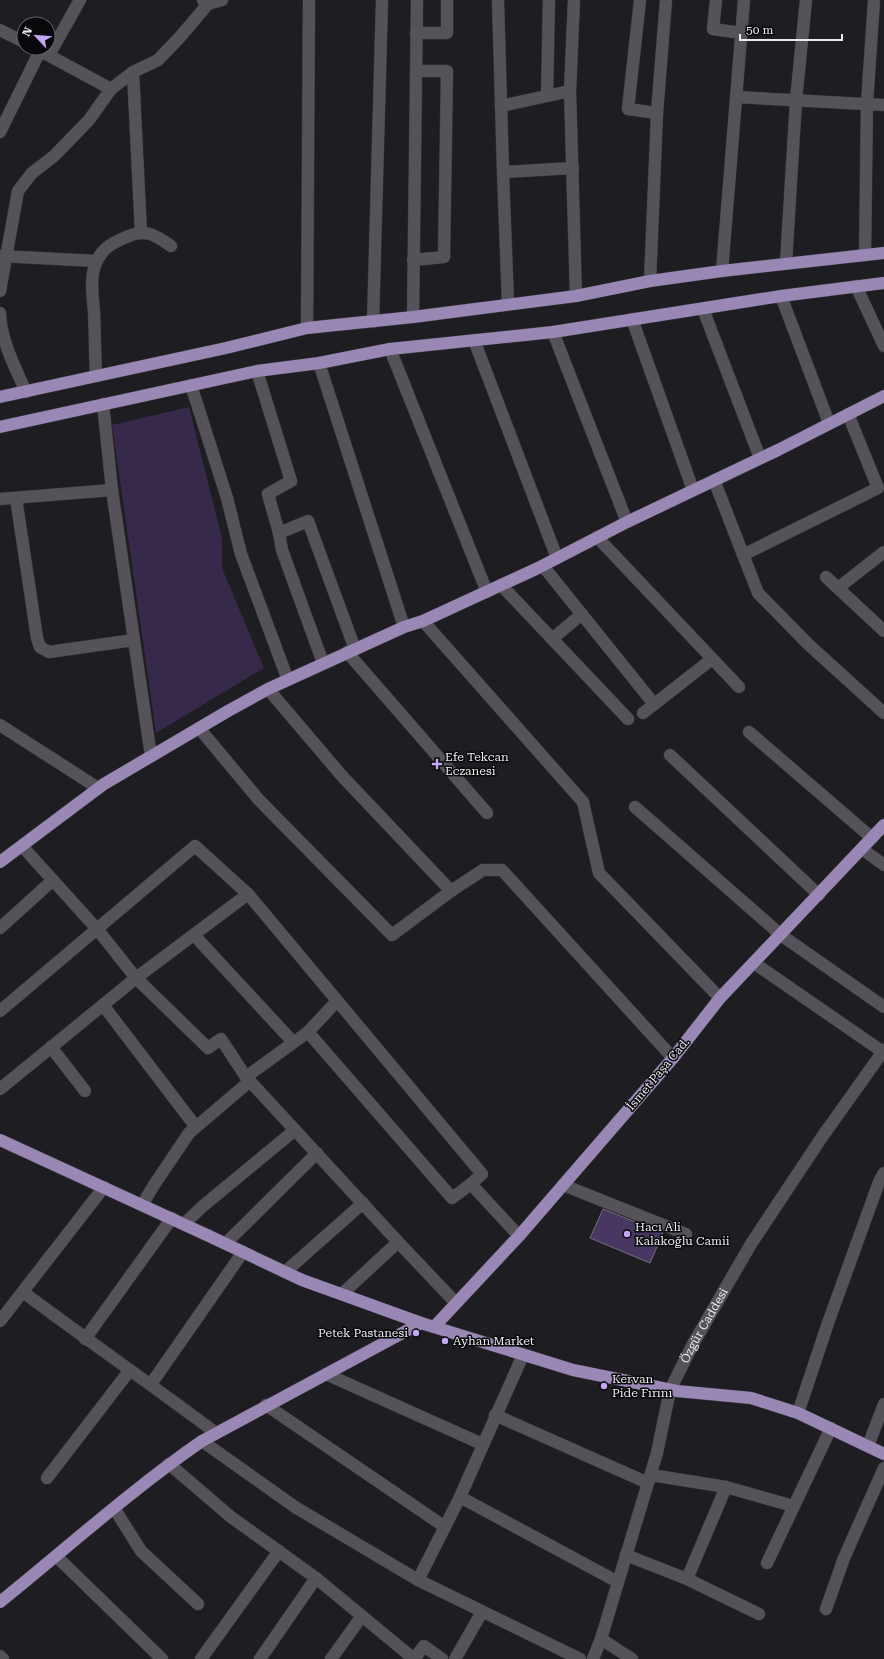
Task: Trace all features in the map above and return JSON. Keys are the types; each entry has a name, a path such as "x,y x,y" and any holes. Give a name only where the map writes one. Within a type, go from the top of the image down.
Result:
{"main road":[{"path":"0,397 226,348 307,328 372,322 576,296 650,281 722,271 884,253"},
{"path":"0,427 257,371 319,363 390,348 553,332 781,296 884,283"},
{"path":"0,862 98,788 268,689 404,626 422,621 502,586 627,522 884,396"},
{"name":"İsmet Paşa Cad.","path":"434,1327 519,1236 673,1058 720,998 884,825"},
{"path":"0,1140 172,1218 302,1280 434,1327 573,1370 670,1390 751,1398 798,1413 884,1454"},
{"path":"0,1602 169,1464 202,1441 421,1322"}],"street":[{"path":"56,31 80,0"},
{"path":"0,290 4,256 18,191 32,173 54,156 89,120 111,89 133,72 158,60 180,37 206,2 222,0"},
{"path":"307,328 309,0"},
{"path":"372,322 382,0"},
{"path":"413,317 417,0"},
{"path":"416,33 447,33 447,0"},
{"path":"498,0 508,304"},
{"path":"547,95 549,0"},
{"path":"574,0 570,91 576,296"},
{"path":"640,0 628,109 657,113"},
{"path":"650,281 657,113 666,0"},
{"path":"716,0 713,29 741,33"},
{"path":"722,271 744,0"},
{"path":"786,263 796,100 806,0"},
{"path":"865,255 867,103 877,8"},
{"path":"0,30 16,38"},
{"path":"0,132 38,56"},
{"path":"50,56 111,89"},
{"path":"413,260 444,257 447,87 447,71 416,71"},
{"path":"133,72 141,233"},
{"path":"501,106 570,91"},
{"path":"736,97 884,105"},
{"path":"503,172 573,168"},
{"path":"96,376 93,278 96,261 107,247 115,242 128,236 141,233 154,234 171,246"},
{"path":"4,256 96,261"},
{"path":"856,286 884,346"},
{"path":"781,296 829,424"},
{"path":"703,309 760,458"},
{"path":"0,313 0,325 10,355 26,392"},
{"path":"632,319 693,490"},
{"path":"553,332 627,522"},
{"path":"474,340 557,558"},
{"path":"390,348 487,592"},
{"path":"319,363 404,626"},
{"path":"257,371 291,481 268,494 279,533 282,550 323,663"},
{"path":"191,385 227,498 242,554 288,680"},
{"path":"103,404 112,490 151,756"},
{"path":"743,555 878,488 848,414"},
{"path":"714,480 758,593 808,644 884,713"},
{"path":"0,499 112,490"},
{"path":"16,498 37,638 40,647 49,652 134,640"},
{"path":"279,533 308,521 351,650 488,814"},
{"path":"597,537 739,686"},
{"path":"838,588 884,552"},
{"path":"543,566 654,704"},
{"path":"826,577 882,628"},
{"path":"502,586 628,719"},
{"path":"552,639 582,614"},
{"path":"422,621 583,802 599,873 720,998"},
{"path":"643,713 712,658"},
{"path":"268,689 342,776 451,890"},
{"path":"0,725 98,788"},
{"path":"199,728 259,800 392,935 451,890 483,870 502,870 673,1058"},
{"path":"749,732 872,838"},
{"path":"670,755 819,895"},
{"path":"636,807 781,935 884,1007"},
{"path":"22,846 97,929 136,978 208,1048 221,1039 248,1079 456,1303"},
{"path":"0,1011 195,846 248,894 482,1174 452,1198 308,1032"},
{"path":"862,849 884,865"},
{"path":"0,928 53,880"},
{"path":"0,1088 136,978 248,894"},
{"path":"194,935 293,1042"},
{"path":"754,962 883,1051"},
{"path":"142,1205 189,1133 248,1079 293,1042 308,1032 337,1001"},
{"path":"103,1005 196,1127"},
{"path":"51,1047 84,1091"},
{"name":"Özgür Caddesi","path":"593,1659 601,1639 657,1453 670,1390 693,1344 751,1244 822,1137 883,1051"},
{"path":"184,1224 203,1206 295,1130"},
{"path":"226,1244 317,1153"},
{"path":"798,1413 831,1315 879,1182 884,1173"},
{"path":"471,1184 519,1236"},
{"path":"563,1184 686,1234"},
{"path":"0,1321 104,1188"},
{"path":"285,1272 363,1203"},
{"path":"84,1339 172,1218"},
{"path":"342,1294 398,1242"},
{"path":"151,1384 243,1252"},
{"path":"23,1292 84,1339 151,1384 216,1433"},
{"path":"418,1580 460,1496 482,1444 524,1355"},
{"path":"47,1478 130,1370"},
{"path":"326,1374 482,1444"},
{"path":"868,1446 884,1404"},
{"path":"266,1405 445,1527"},
{"path":"495,1416 649,1479 726,1487 794,1506"},
{"path":"767,1563 831,1428"},
{"path":"202,1441 295,1506 418,1580 580,1659"},
{"path":"169,1464 232,1517 316,1578 414,1659 424,1646 442,1659"},
{"path":"826,1609 844,1558 884,1468"},
{"path":"687,1579 726,1487"},
{"path":"460,1496 618,1582"},
{"path":"114,1508 141,1551 198,1604"},
{"path":"200,1659 279,1551"},
{"path":"626,1555 687,1579 759,1614"},
{"path":"56,1556 162,1659"},
{"path":"260,1659 316,1578"},
{"path":"455,1659 482,1612"},
{"path":"331,1659 362,1616"},
{"path":"601,1639 632,1659"},
{"path":"0,1656 3,1659"}],"shaded area":[{"path":"189,407 222,538 222,568 264,668 156,733 112,425"}],"building":[{"name":"Hacı Ali Kalakoğlu Camii","path":"603,1209 663,1233 650,1263 590,1238"}],"place":[{"name":"Efe Tekcan Eczanesi","path":"437,764"},
{"name":"Hacı Ali Kalakoğlu Camii","path":"627,1234"},
{"name":"Petek Pastanesi","path":"416,1333"},
{"name":"Ayhan Market","path":"445,1341"},
{"name":"Kervan Pide Fırını","path":"604,1386"}]}
